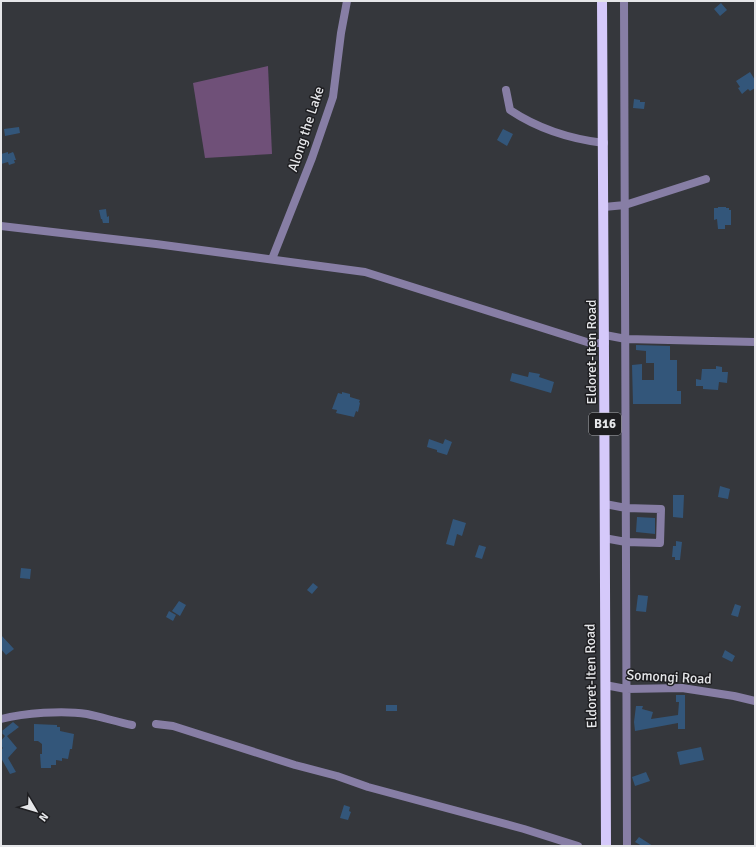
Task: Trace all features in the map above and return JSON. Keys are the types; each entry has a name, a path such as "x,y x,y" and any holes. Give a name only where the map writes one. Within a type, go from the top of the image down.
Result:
{"main road":[{"name":"Eldoret-Iten Road","path":"602,1 605,339 604,538 606,846"}],"street":[{"name":"Along the Lake","path":"272,259 312,158 333,97 341,33 347,1"},
{"path":"624,1 627,846"},
{"path":"506,90 510,110 524,120 592,142 604,143"},
{"path":"604,207 625,205 706,179"},
{"path":"1,226 156,244 366,272 590,343 605,339 755,342"},
{"path":"604,538 626,542 660,544 661,509 626,508 605,504"},
{"name":"Somongi Road","path":"605,686 626,689 682,688 755,700"},
{"path":"1,719 14,715 57,712 85,714 132,725"},
{"path":"156,724 173,726 295,765 337,776 368,787 524,829 578,846"}],"shaded area":[{"path":"268,66 272,154 205,158 193,83"}],"building":[{"path":"721,3 727,10 720,16 714,9"},
{"path":"750,72 755,80 755,88 750,91 748,89 742,94 736,81"},
{"path":"634,99 640,100 640,102 645,102 644,109 633,108"},
{"path":"19,127 20,133 5,136 4,129"},
{"path":"503,129 513,134 507,146 497,140"},
{"path":"8,152 8,154 13,152 16,160 14,160 15,163 9,165 8,162 1,164 1,154"},
{"path":"726,207 731,210 731,225 725,225 725,229 718,229 717,219 714,220 714,208"},
{"path":"106,209 107,217 109,216 109,223 103,223 99,210"},
{"path":"636,345 670,346 670,360 677,360 677,391 681,391 681,404 633,404 632,365 642,364 642,380 654,380 654,363 646,363 646,351 636,350"},
{"path":"716,366 722,367 722,372 728,372 727,383 719,382 718,390 703,389 703,386 696,386 696,379 701,380 702,369 716,369"},
{"path":"529,372 540,374 539,377 554,382 551,393 510,381 512,373 528,377"},
{"path":"342,392 350,394 350,397 360,400 358,412 356,411 354,417 336,413 337,410 332,409 338,393 342,394"},
{"path":"429,439 443,444 445,439 452,442 447,455 427,447"},
{"path":"720,486 730,489 728,499 718,497"},
{"path":"673,495 684,495 683,518 673,517"},
{"path":"637,517 655,518 655,534 636,532"},
{"path":"453,519 466,523 462,536 457,534 454,546 446,544"},
{"path":"676,541 682,542 680,560 675,560 675,557 672,557 673,546 676,546"},
{"path":"479,545 486,547 482,559 475,557"},
{"path":"21,568 31,569 30,579 20,578"},
{"path":"313,583 318,587 312,594 307,590"},
{"path":"638,595 648,596 646,612 636,611"},
{"path":"179,601 186,605 180,616 172,611"},
{"path":"735,604 741,606 738,617 731,615"},
{"path":"169,611 176,615 173,621 166,617"},
{"path":"1,635 14,649 6,655 1,649"},
{"path":"725,650 735,656 732,662 722,657"},
{"path":"676,695 685,695 685,729 678,729 678,723 635,731 634,722 636,706 643,706 642,709 653,712 651,719 678,715 679,702 676,702"},
{"path":"386,705 397,705 397,711 386,711"},
{"path":"13,722 19,727 7,736 17,748 8,758 16,772 10,774 1,758 1,750 3,748 1,746 1,741 5,736 2,731"},
{"path":"34,724 57,725 57,727 60,727 60,731 74,734 72,749 70,749 68,759 62,758 62,761 56,760 56,765 51,765 51,768 41,768 40,754 42,754 42,744 38,741 34,741"},
{"path":"701,747 704,760 680,765 677,752"},
{"path":"646,772 650,781 635,786 632,777"},
{"path":"344,805 350,807 349,811 351,812 348,820 340,818"},
{"path":"639,837 653,846 642,846 635,842"}]}
